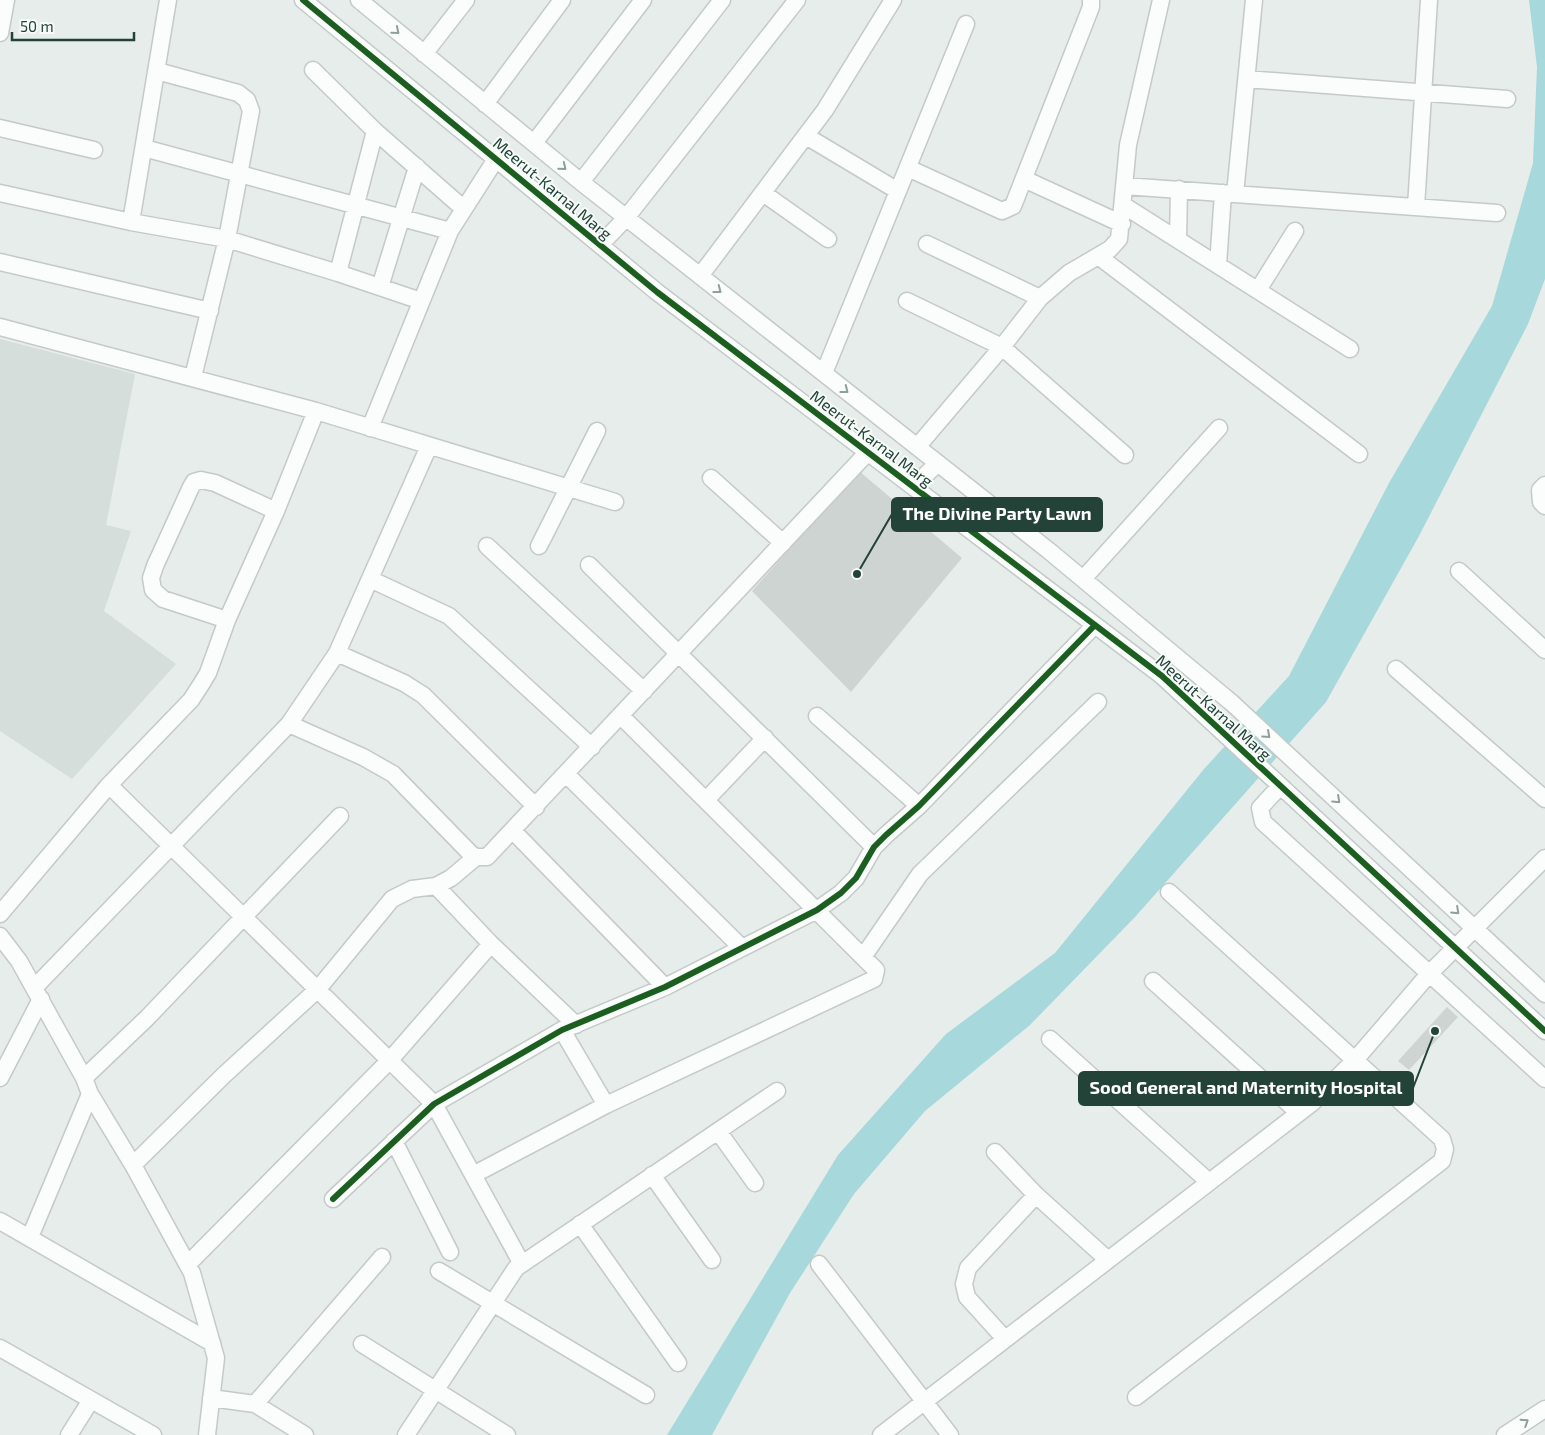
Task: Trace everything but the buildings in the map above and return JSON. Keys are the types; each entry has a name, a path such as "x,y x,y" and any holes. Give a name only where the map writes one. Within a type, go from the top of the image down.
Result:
{"street":[{"path":"0,34 6,0"},
{"path":"131,222 168,0"},
{"name":"Meerut-Karnal Marg","path":"303,0 657,292 1162,676 1545,1031"},
{"path":"424,54 466,0"},
{"path":"485,104 562,0"},
{"path":"534,143 643,0"},
{"path":"581,182 722,0"},
{"path":"600,245 626,218 797,0"},
{"path":"700,276 825,110 894,0"},
{"path":"908,168 1002,211 1013,206 1091,7 1091,0"},
{"path":"917,447 1002,347 1040,298 1069,273 1110,249 1119,239 1122,224 1128,146 1161,0"},
{"path":"1218,265 1246,79 1254,0"},
{"path":"1416,207 1429,0"},
{"name":"Meerut-Karnal Marg","path":"364,2 424,54 581,182 1083,579 1232,703 1545,994"},
{"path":"824,373 966,24"},
{"path":"313,70 375,131 464,209"},
{"path":"157,71 238,93 247,100 251,111 227,238 193,377"},
{"path":"1246,79 1507,98"},
{"path":"0,128 94,150"},
{"path":"338,273 375,131"},
{"path":"806,136 898,191"},
{"path":"144,148 450,231"},
{"path":"370,428 450,231 496,159"},
{"path":"380,287 417,167"},
{"path":"1024,179 1122,224"},
{"path":"1125,186 1497,213"},
{"path":"1178,240 1179,189"},
{"path":"0,193 131,222 227,238 421,301"},
{"path":"763,193 828,238"},
{"path":"1123,205 1350,350"},
{"path":"1258,290 1295,231"},
{"path":"927,244 1040,298"},
{"path":"1098,256 1359,454"},
{"path":"0,262 210,311"},
{"path":"907,301 1002,347 1126,455"},
{"path":"0,327 316,411 614,502"},
{"path":"0,914 109,785 191,700 208,673 226,620 276,511 316,411"},
{"path":"1083,579 1219,428"},
{"path":"539,546 597,431"},
{"path":"0,1078 38,994 172,846 289,724 337,653 429,446"},
{"path":"133,1165 224,1075 318,989 392,899 412,889 436,886 451,878 476,857 490,856 868,452"},
{"path":"914,487 938,463"},
{"path":"711,478 783,543"},
{"path":"226,620 163,599 153,590 151,578 155,566 186,496 194,482 207,481 276,511"},
{"path":"1545,485 1540,490 1541,502 1545,506"},
{"path":"487,546 644,691"},
{"path":"589,565 874,848"},
{"path":"1459,570 1545,650"},
{"path":"370,579 449,616 592,747"},
{"path":"333,1199 434,1104 569,1027 665,987 817,910 842,893 856,878 874,848 919,806 1095,625"},
{"path":"337,653 404,683 423,695 536,806"},
{"path":"1396,669 1545,799"},
{"path":"863,957 920,874 1098,702"},
{"path":"473,1175 606,1105 874,979 876,970 621,716"},
{"path":"817,716 919,806"},
{"path":"289,724 363,757 393,774 476,857"},
{"path":"706,800 765,738"},
{"path":"566,774 742,948"},
{"path":"1277,784 1260,808 1263,822 1545,1079"},
{"path":"109,785 434,1104 522,1264"},
{"path":"84,1078 147,1018 340,816"},
{"path":"513,831 665,987"},
{"path":"881,1435 1312,1103 1355,1060 1429,974 1456,950 1545,858"},
{"path":"436,886 569,1027 606,1105"},
{"path":"1136,1397 1442,1160 1445,1149 1442,1139 1169,892"},
{"path":"0,936 19,961 38,994 84,1078 90,1094 133,1165 192,1273 216,1358 207,1435"},
{"path":"188,1264 390,1060 491,944"},
{"path":"1153,982 1299,1112"},
{"path":"1050,1039 1209,1182"},
{"path":"406,1435 516,1268 777,1091"},
{"path":"30,1237 90,1094"},
{"path":"718,1131 755,1183"},
{"path":"394,1141 450,1252"},
{"path":"995,1152 1036,1195 1108,1260"},
{"path":"652,1176 712,1260"},
{"path":"1005,1339 968,1297 964,1284 968,1268 1036,1195"},
{"path":"0,1221 212,1343"},
{"path":"580,1224 678,1363"},
{"path":"255,1404 382,1256"},
{"path":"819,1264 950,1435"},
{"path":"439,1271 646,1395"},
{"path":"362,1344 507,1435"},
{"path":"1,1351 153,1435"},
{"path":"211,1398 255,1404 305,1435"},
{"path":"69,1435 90,1400"},
{"path":"1505,1435 1545,1408"}],"shaded area":[{"path":"0,339 135,374 106,525 131,531 104,611 176,664 72,779 0,731"}],"water":[{"path":"1529,0 1545,0 1545,279 1528,324 1419,536 1326,702 1135,917 1030,1025 925,1111 854,1194 790,1293 712,1435 667,1435 838,1155 946,1034 1055,953 1204,769 1289,676 1389,483 1492,306 1533,163 1537,67"}],"cycle path":[{"path":"303,0 657,292 1162,676 1545,1031"},
{"path":"333,1199 434,1104 562,1030 665,987 817,910 841,893 856,878 874,847 919,806 1095,625"}],"place":[{"name":"The Divine Party Lawn","path":"857,574"},
{"name":"Sood General and Maternity Hospital","path":"1435,1031"}]}
